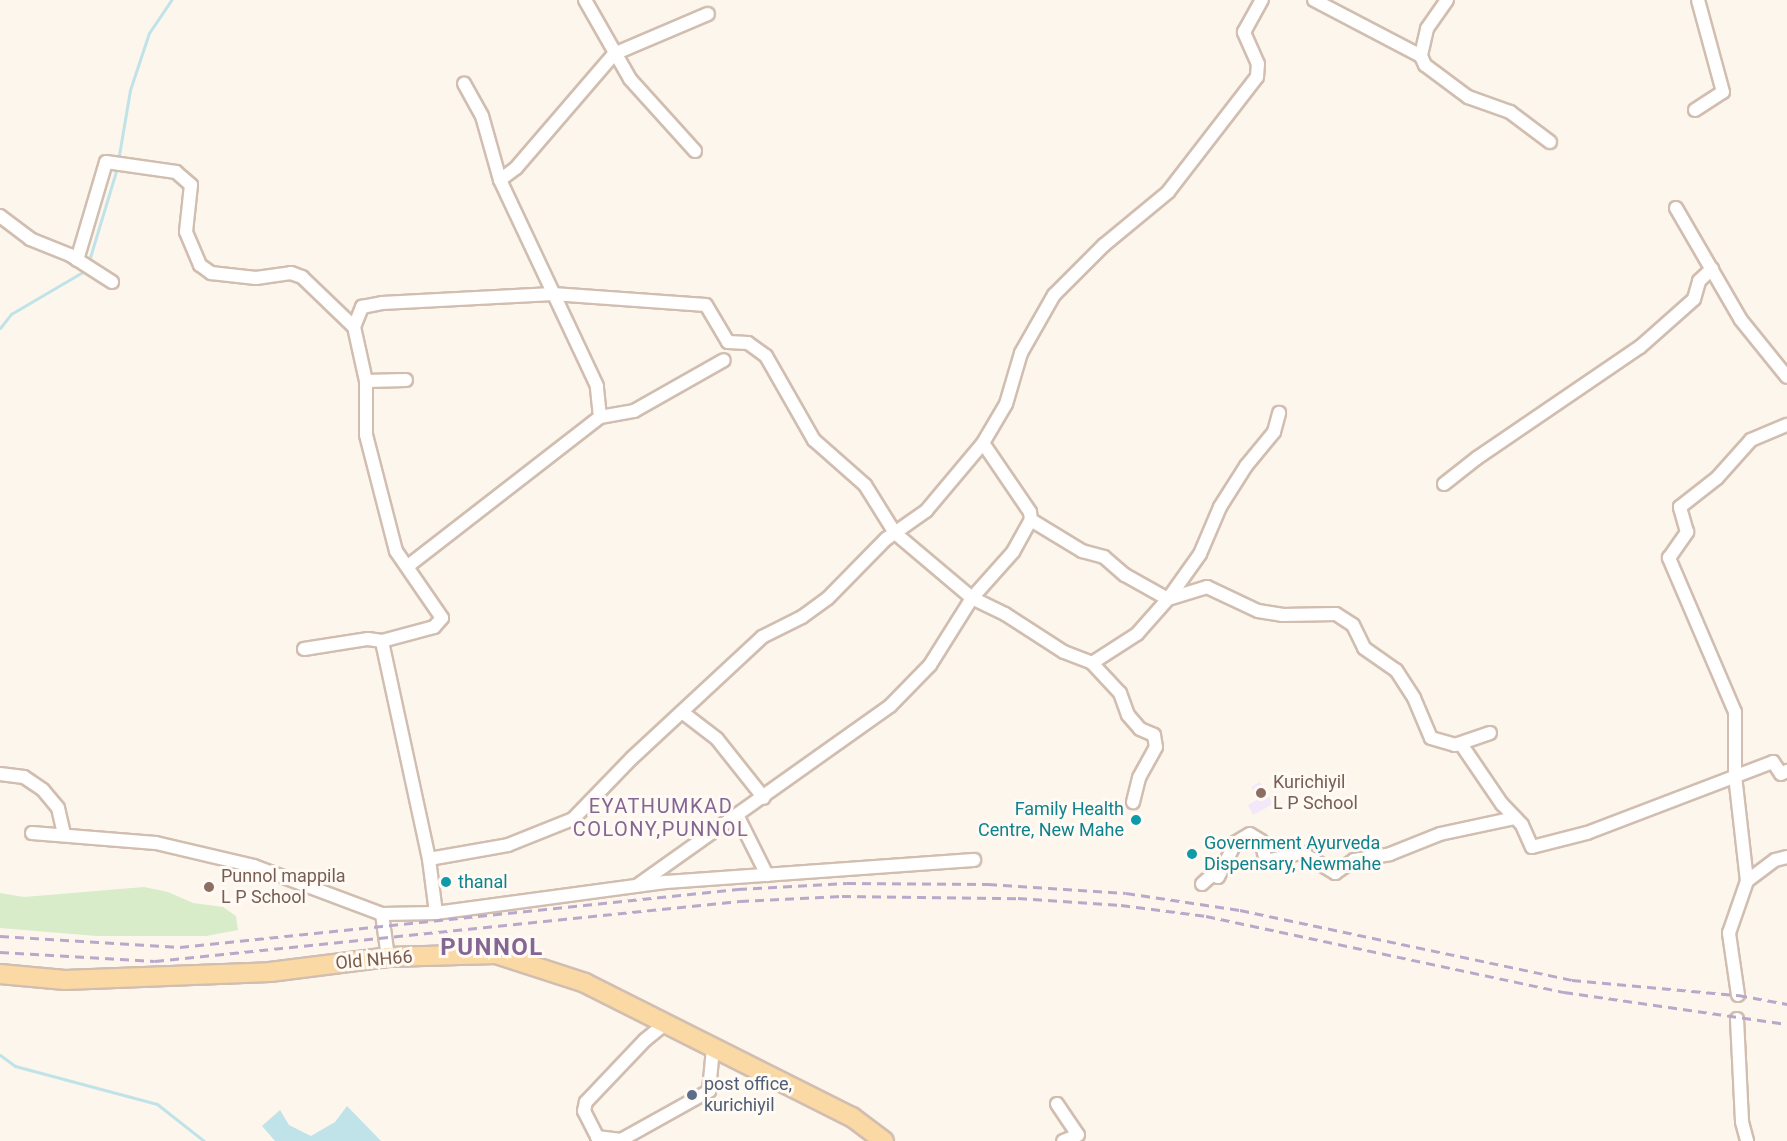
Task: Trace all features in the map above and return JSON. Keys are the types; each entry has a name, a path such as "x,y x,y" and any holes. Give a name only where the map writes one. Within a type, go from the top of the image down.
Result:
{"main road":[{"name":"Old NH66","path":"0,974 65,980 270,972 388,957 496,954 585,983 852,1117 884,1141"}],"street":[{"path":"585,0 630,79 695,151"},
{"path":"429,860 508,845 573,819 762,637 802,617 828,598 896,533 926,511 983,443 1006,404 1022,353 1037,320 1054,295 1104,245 1168,192 1257,77 1258,64 1244,32 1262,0"},
{"path":"1314,0 1420,56 1425,65 1468,97 1510,112 1550,142"},
{"path":"1420,56 1427,29 1446,0"},
{"path":"1695,110 1723,92 1698,0"},
{"path":"500,180 516,168 614,54 708,14"},
{"path":"464,84 482,116 500,180 597,386 600,417"},
{"path":"84,265 106,162 176,172 191,185 186,232 200,265 211,273 256,278 291,273 302,277 354,327 366,381 365,415 374,470 396,551 442,618 441,623 382,641 368,639 304,649"},
{"path":"1676,208 1741,320 1787,377"},
{"path":"0,216 30,239 84,265 112,282"},
{"path":"1444,484 1477,458 1640,347 1694,299 1699,281 1712,269"},
{"path":"354,327 362,308 373,304 554,294 706,305 728,342 748,343 766,356 814,440 865,485 896,533 972,598 1005,614 1064,652 1092,663 1120,693 1128,715 1140,729 1154,735 1156,747 1139,778 1133,802"},
{"path":"408,566 600,417 634,411 724,360"},
{"path":"366,381 406,380"},
{"path":"1092,663 1137,634 1168,598 1200,554 1220,507 1246,466 1274,432 1279,413"},
{"path":"1738,995 1729,933 1747,881 1735,776 1735,712 1669,558 1687,532 1680,507 1717,478 1751,440 1787,425"},
{"path":"638,885 738,817 890,706 930,665 972,598 1013,552 1031,520 1030,512 983,443"},
{"path":"1031,520 1082,551 1104,557 1125,575 1168,598 1207,586 1258,611 1282,615 1336,614 1353,625 1364,648 1396,669 1431,738 1461,744 1490,733"},
{"path":"382,641 429,860 436,913"},
{"path":"682,712 717,738 764,798"},
{"path":"1461,744 1515,818 1532,847 1587,833 1773,762 1781,774 1787,771"},
{"path":"0,774 24,777 44,790 58,808 64,833"},
{"path":"738,817 767,875"},
{"path":"1202,884 1212,875 1218,877 1234,843 1250,834 1261,841 1266,861 1302,853 1335,873 1354,860 1390,854 1440,834 1515,818"},
{"path":"32,833 64,833 145,841 211,855 346,898 382,914 436,913 638,885 974,860"},
{"path":"1747,881 1775,860 1787,857"},
{"path":"382,914 388,957"},
{"path":"1737,1018 1742,1122 1748,1141"},
{"path":"666,1023 645,1040 586,1102 584,1111 597,1137 621,1140 709,1091 713,1048"},
{"path":"1057,1104 1078,1135 1063,1141"}],"shaded area":[{"name":"Kurichiyil L P School","path":"1260,782 1273,804 1253,815 1248,805 1258,799 1251,787"}],"green space":[{"path":"144,887 168,892 193,903 223,907 236,916 238,930 206,936 97,936 0,928 0,893 24,897"}],"water":[{"path":"347,1106 381,1141 275,1141 262,1126 280,1110 289,1125 311,1136 335,1122"}],"waterway":[{"path":"119,155 130,90 149,33 171,0"},
{"path":"88,264 116,171"},
{"path":"0,328 11,314 86,270"},
{"path":"0,1055 15,1066 157,1104 204,1141"}],"railway":[{"path":"0,936 180,947 738,889 847,883 988,884 1126,893 1240,910 1572,980 1738,995 1787,1004"},
{"path":"0,952 155,961 740,901 842,896 1018,898 1121,905 1206,916 1564,992 1787,1024"}],"place":[{"name":"Kurichiyil L P School","path":"1261,793"},
{"name":"Family Health Centre, New Mahe","path":"1136,820"},
{"name":"Government Ayurveda Dispensary, Newmahe","path":"1192,854"},
{"name":"thanal","path":"446,882"},
{"name":"Punnol mappila L P School","path":"209,887"},
{"name":"post office, kurichiyil","path":"692,1095"}],"district":[{"name":"EYATHUMKAD COLONY,PUNNOL","path":"661,818"},
{"name":"PUNNOL","path":"492,948"}]}
